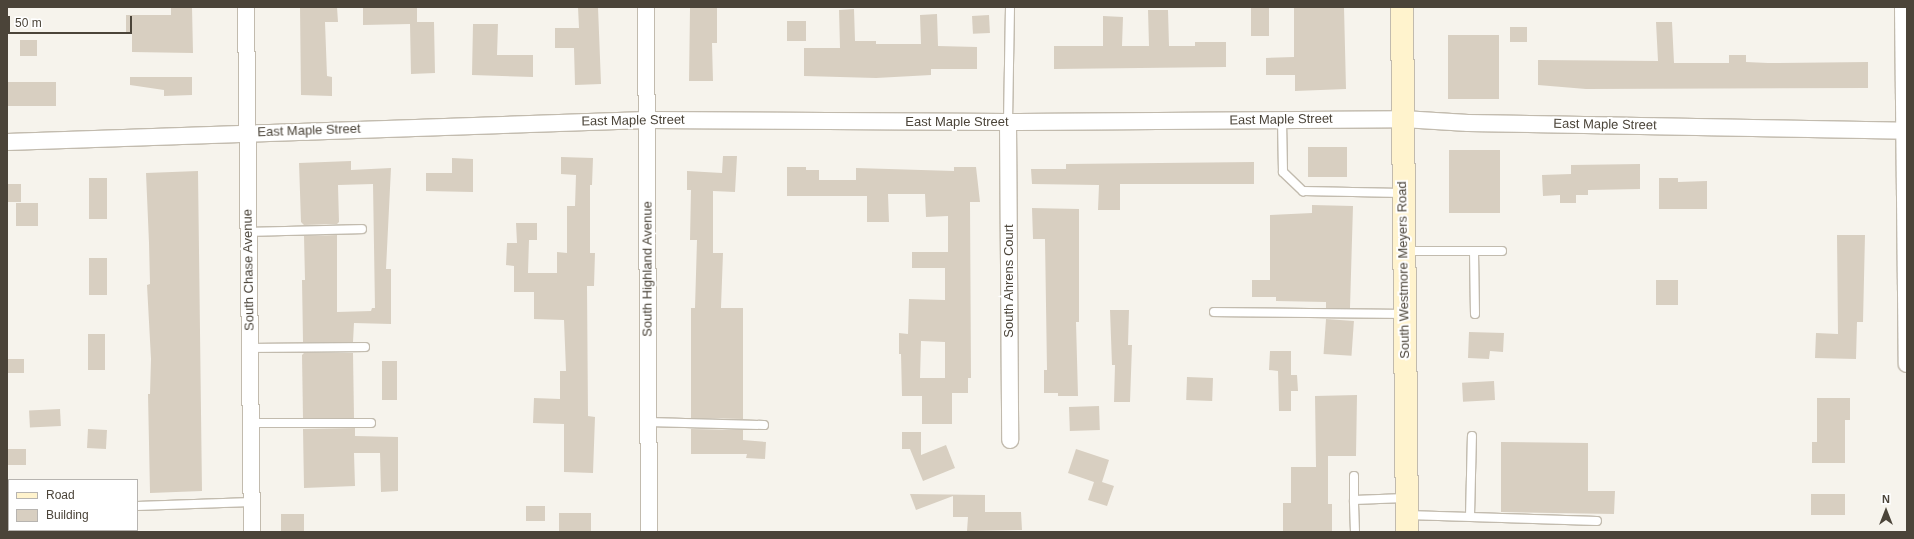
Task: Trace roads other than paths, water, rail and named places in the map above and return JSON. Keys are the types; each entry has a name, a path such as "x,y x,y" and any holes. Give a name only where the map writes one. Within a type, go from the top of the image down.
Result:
{"street":[{"name":"South Chase Avenue","path":"246,7 252,532"},
{"name":"South Highland Avenue","path":"646,7 649,532"},
{"name":"South Westmore Meyers Road","path":"1402,7 1406,515"},
{"path":"1903,7 1906,131 1907,364"},
{"name":"East Maple Street","path":"7,142 647,120 1008,122 1403,118 1468,123 1906,131"},
{"name":"South Ahrens Court","path":"1008,122 1010,440"}],"lane":[{"path":"1008,122 1010,7"},
{"path":"1282,120 1284,172 1303,191 1403,193"},
{"path":"249,232 362,228"},
{"path":"1404,251 1502,250"},
{"path":"1474,251 1475,314"},
{"path":"1214,312 1405,314"},
{"path":"250,348 365,347"},
{"path":"648,422 764,425"},
{"path":"251,423 371,423"},
{"path":"1470,516 1472,436"},
{"path":"1354,476 1355,532"},
{"path":"1354,500 1406,515 1597,520"},
{"path":"138,506 252,502"}]}
